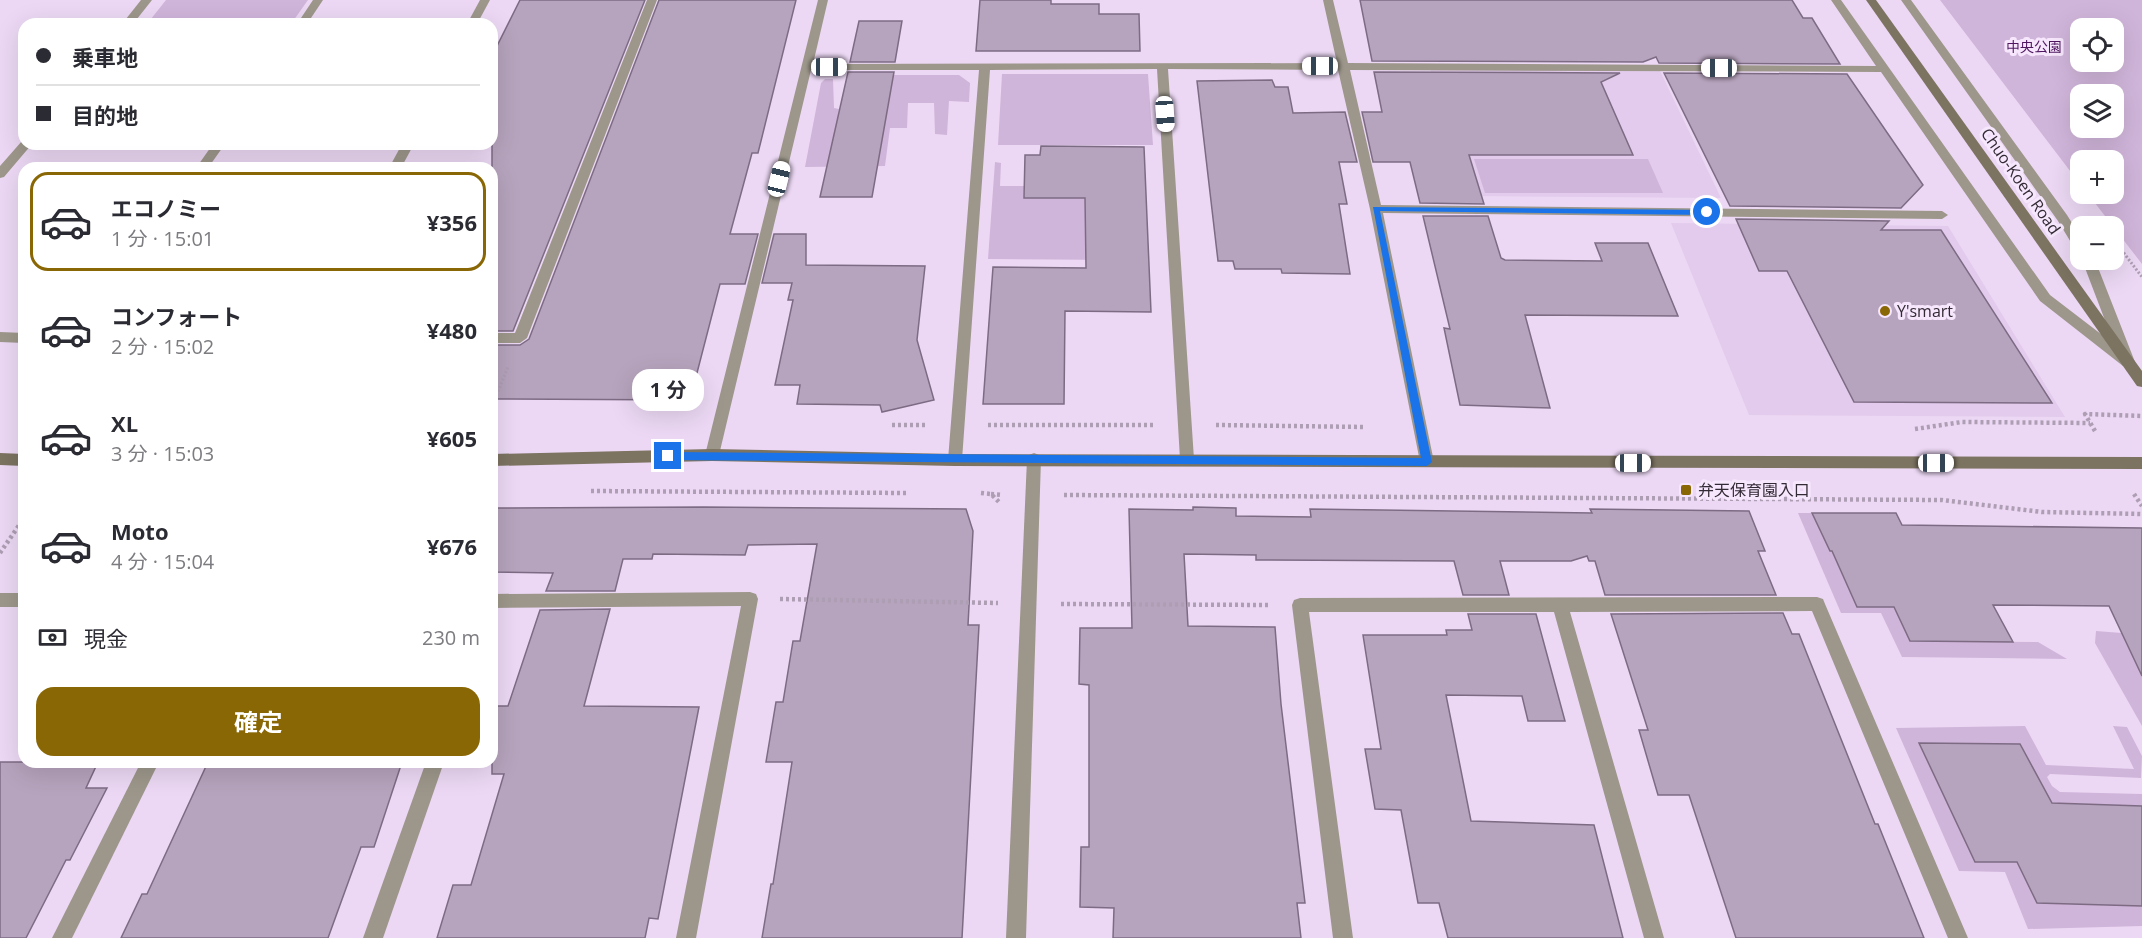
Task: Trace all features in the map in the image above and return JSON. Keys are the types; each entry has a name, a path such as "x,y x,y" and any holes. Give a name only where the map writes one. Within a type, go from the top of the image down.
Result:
{"street":[{"path":"132,18 147,0"},
{"path":"306,18 318,0"},
{"path":"475,18 485,0"},
{"path":"498,338 520,338 652,0"},
{"path":"712,455 823,0"},
{"path":"1328,0 1376,209 1427,462"},
{"path":"1836,0 1882,69 2045,298 2128,362"},
{"name":"Chuo-Koen Road","path":"1871,0 2142,381"},
{"path":"1906,0 2070,230"},
{"path":"955,460 985,66"},
{"path":"1162,66 1187,459"},
{"path":"807,67 1342,66 1882,69"},
{"path":"0,174 21,150"},
{"path":"1376,209 1942,214"},
{"path":"2094,270 2128,362"},
{"path":"0,338 18,338"},
{"path":"498,460 712,455 955,460 2142,463"},
{"path":"0,459 18,460"},
{"path":"1016,938 1034,459"},
{"path":"498,601 750,599 686,938"},
{"path":"0,600 18,600"},
{"path":"1560,604 1654,938"},
{"path":"1343,938 1300,605 1817,604 1959,938"},
{"path":"62,938 147,768"},
{"path":"373,938 433,768"}],"path":[{"path":"2124,253 2142,277"},
{"path":"498,391 520,338"},
{"path":"587,491 919,493"},
{"path":"978,493 1942,500 2042,512 2142,514"},
{"path":"991,494 1005,507"},
{"path":"0,553 18,527"},
{"path":"750,599 1005,604"},
{"path":"1027,603 1300,605"}],"shaded area":[{"path":"1430,69 1660,71 1721,198 1467,196"},
{"path":"1671,223 1948,226 2065,417 1749,415"}],"green space":[{"path":"166,0 308,0 295,18 152,18"},
{"name":"中央公園","path":"1940,0 2142,0 2142,264 2124,241 2124,216 2105,216 2096,204 2124,204 2124,150 2070,150 2070,171"},
{"path":"1002,74 1148,74 1153,145 998,145"},
{"path":"890,75 959,75 970,83 969,102 949,101 947,135 935,134 934,103 908,103 907,128 890,128 885,166 805,167 821,83 825,79 833,79 834,108 839,109 837,123"},
{"path":"1474,159 1648,159 1663,193 1485,193"},
{"path":"995,162 1001,163 1000,186 1024,186 1024,198 1091,198 1118,260 988,259"},
{"path":"1798,513 1815,513 1857,607 1894,607 1910,641 2038,642 2067,659 1902,657 1881,613 1841,613"},
{"path":"2096,631 2122,633 2142,666 2142,726 2095,643"},
{"path":"2025,726 2046,765 2134,769 2113,726 2127,727 2142,756 2141,778 2050,774 2047,777 2052,786 2060,792 2142,794 2142,926 2028,929 2005,872 1959,871 1896,728"}],"building":[{"path":"520,0 645,0 513,331 498,331 498,162 492,162 492,150 498,150 498,44"},
{"path":"659,0 796,0 758,153 752,153 730,234 758,234 745,284 720,284 690,400 498,399 498,345 520,345 529,339"},
{"path":"980,0 1051,0 1051,4 1099,4 1099,14 1139,14 1140,51 976,51"},
{"path":"1360,0 1792,0 1803,18 1812,18 1840,64 1659,63 1656,57 1643,62 1372,61"},
{"path":"859,21 902,21 895,62 850,62"},
{"path":"848,72 894,72 872,197 820,197"},
{"path":"1374,72 1620,73 1601,82 1633,155 1469,155 1484,204 1420,203 1410,162 1373,162 1362,112 1382,112"},
{"path":"1664,73 1847,74 1923,185 1901,208 1730,206"},
{"path":"1272,80 1275,87 1288,87 1293,113 1345,112 1357,162 1339,162 1347,204 1339,204 1350,274 1282,273 1281,269 1235,269 1233,261 1218,261 1197,81"},
{"path":"1041,146 1144,147 1151,312 1065,311 1064,404 983,404 993,267 1086,268 1085,198 1024,198 1025,155 1040,155"},
{"path":"1423,216 1488,216 1501,258 1505,260 1602,261 1595,243 1648,243 1678,316 1525,315 1550,408 1460,405 1444,328 1450,329"},
{"path":"1736,219 1889,221 1881,230 1941,230 2052,403 1854,402 1787,271 1759,271"},
{"path":"774,234 806,234 806,265 925,266 917,340 934,400 882,412 880,405 797,404 800,385 775,385 793,300 788,300 792,283 762,283"},
{"path":"1193,507 1236,508 1236,516 1311,517 1310,509 1592,513 1590,509 1749,511 1765,551 1758,551 1776,595 1605,595 1595,561 1589,561 1587,556 1571,561 1500,561 1509,595 1463,595 1454,561 1256,560 1256,555 1184,554 1188,626 1275,627 1281,704 1305,903 1297,903 1301,938 1113,938 1114,908 1080,907 1081,847 1089,847 1089,685 1079,684 1080,628 1132,628 1129,509 1193,510"},
{"path":"498,508 966,509 973,531 968,625 979,625 962,938 762,938 792,762 766,762 776,702 783,702 793,641 800,641 817,544 748,545 745,555 653,554 652,559 623,559 615,591 546,591 553,573 498,572"},
{"path":"1812,513 1896,513 1902,525 2142,528 2142,676 2109,606 1993,605 2013,642 1910,641 1894,607 1857,607"},
{"path":"610,609 584,706 699,707 658,919 649,918 645,938 437,938 453,885 471,885 504,774 492,774 492,768 498,768 498,706 508,706 540,610"},
{"path":"1783,613 1792,634 1799,634 1875,824 1878,824 1924,938 1736,938 1689,795 1658,795 1639,730 1648,730 1611,614"},
{"path":"1468,614 1536,614 1565,721 1528,721 1522,696 1446,695 1471,821 1594,825 1623,938 1448,938 1439,903 1418,903 1401,810 1375,809 1365,749 1381,749 1363,635 1447,635 1446,630 1472,630"},
{"path":"1919,743 2020,744 2052,803 2142,806 2142,906 2037,903 2017,862 1975,862"},
{"path":"0,762 18,762 18,768 95,768 86,788 107,788 70,860 66,860 26,938 0,938"},
{"path":"205,768 400,768 374,847 361,847 328,938 121,938 142,894 147,894"}],"place":[{"name":"Y'smart","path":"1885,311"},
{"name":"弁天保育園入口","path":"1686,490"}],"route":[{"path":"668,456 1427,462 1376,209 1707,212"}]}
